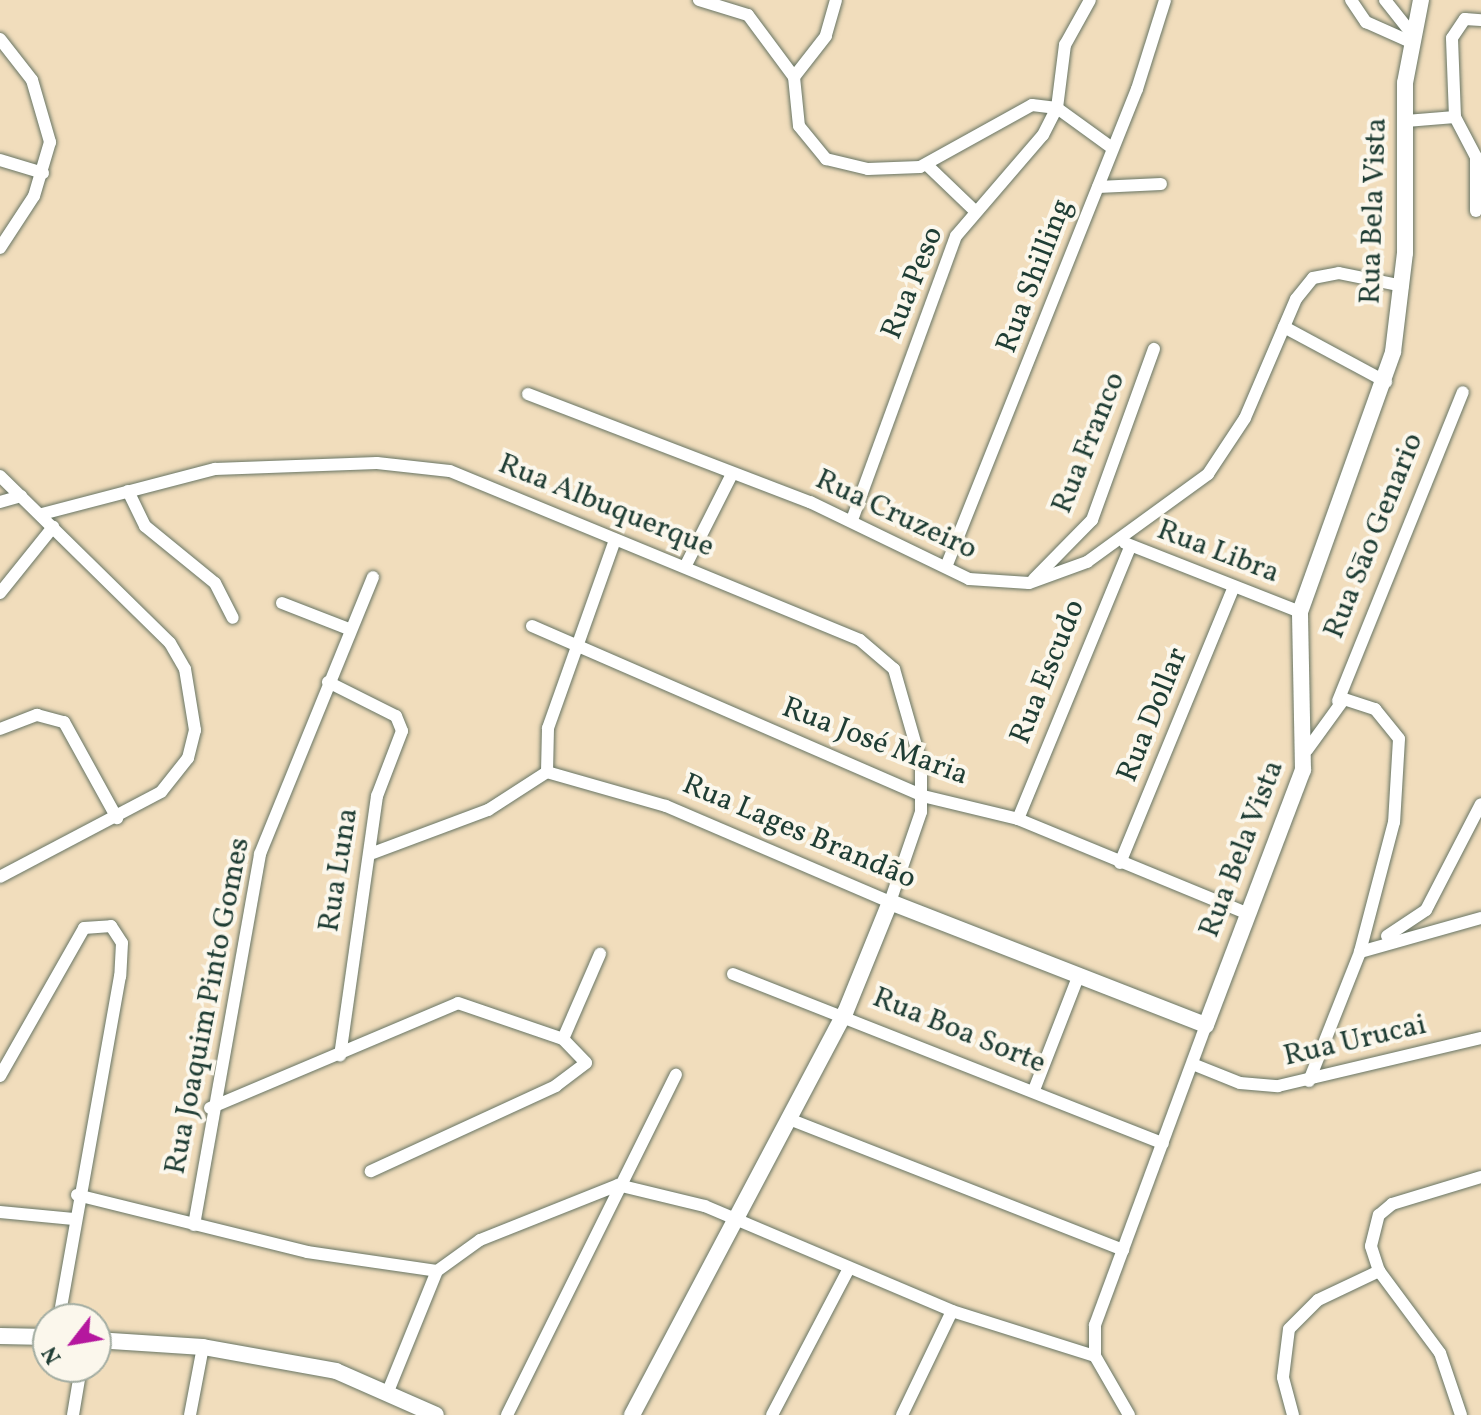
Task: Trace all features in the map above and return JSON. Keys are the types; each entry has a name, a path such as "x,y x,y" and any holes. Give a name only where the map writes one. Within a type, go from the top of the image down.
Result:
{"street":[{"path":"699,0 748,15 794,77 799,126 826,159 868,169 927,165 1020,109 1057,108 1112,148"},
{"path":"794,77 826,36 836,0"},
{"name":"Rua Peso","path":"852,520 956,236 974,210 1026,158 1057,108 1065,45 1090,0"},
{"name":"Rua Shilling","path":"946,567 1098,187 1165,0"},
{"path":"1351,0 1366,22 1411,38"},
{"path":"1385,0 1411,38"},
{"name":"Rua Bela Vista","path":"1095,1356 1095,1325 1195,1065 1206,1025 1307,750 1300,612 1386,382 1403,286 1411,38 1421,0"},
{"path":"1476,211 1476,157 1455,117 1452,38 1465,19 1481,20"},
{"path":"0,39 18,54 42,108 50,142 43,173 0,248"},
{"path":"1406,121 1455,117"},
{"path":"0,160 43,173"},
{"path":"927,165 974,210"},
{"path":"1098,187 1161,184"},
{"name":"Rua Cruzeiro","path":"528,394 852,520 985,583 1029,583 1074,569 1125,543 1208,474 1245,418 1296,299 1323,273 1403,286"},
{"path":"1284,327 1386,382"},
{"name":"Rua Franco","path":"1029,583 1092,520 1154,349"},
{"name":"Rua Sāo Genario","path":"1307,750 1338,701 1463,392"},
{"name":"Rua Albuquerque","path":"42,514 215,469 415,464 530,500 615,540 686,565 882,654 907,709 923,796 890,902"},
{"path":"686,565 732,474"},
{"path":"0,476 149,616 185,669 191,697 188,758 161,792 117,818 0,877"},
{"path":"128,491 145,526 215,583 233,618"},
{"path":"0,502 21,496"},
{"path":"0,593 53,527"},
{"path":"373,853 488,810 547,772 543,745 615,540"},
{"name":"Rua Libra","path":"1125,543 1300,612"},
{"name":"Rua Escudo","path":"1018,819 1125,543"},
{"name":"Rua Joaquim Pinto Gomes","path":"194,1225 210,1108 260,854 349,629 373,577"},
{"name":"Rua Dollar","path":"1120,863 1234,587"},
{"path":"282,603 349,629"},
{"name":"Rua José Maria","path":"532,626 923,796 1018,819 1246,913"},
{"name":"Rua Luna","path":"328,682 396,716 402,731 377,796 373,853 340,1055"},
{"path":"1309,1081 1360,952 1403,759 1385,716 1352,699 1338,701"},
{"path":"0,729 37,715 64,722 117,818"},
{"name":"Rua Lages Brandão","path":"547,772 666,806 890,902 1206,1025"},
{"path":"1388,940 1426,910 1481,804"},
{"path":"632,1415 845,1013 890,902"},
{"path":"1369,916 1388,940"},
{"path":"1360,952 1388,940 1481,918"},
{"path":"0,1076 74,941 91,924 111,926 122,943 120,976 77,1195 61,1303"},
{"path":"563,1039 600,954"},
{"name":"Rua Boa Sorte","path":"733,974 845,1013 1163,1143"},
{"path":"1034,1090 1078,977"},
{"path":"210,1108 458,1003 563,1039 582,1056 582,1070 371,1171"},
{"name":"Rua Urucai","path":"1195,1065 1240,1083 1309,1081 1481,1038"},
{"path":"507,1415 618,1185 676,1075"},
{"path":"789,1119 1123,1250"},
{"path":"1461,1415 1440,1353 1379,1271 1371,1246 1379,1215 1410,1196 1481,1177"},
{"path":"389,1389 437,1271 480,1240 618,1185 735,1221 952,1311 1095,1356 1129,1415"},
{"path":"77,1195 307,1252 437,1271"},
{"path":"0,1212 74,1219"},
{"path":"772,1415 848,1270"},
{"path":"1293,1415 1283,1377 1289,1329 1318,1300 1379,1271"},
{"path":"902,1415 952,1311"},
{"path":"0,1336 32,1337"},
{"path":"112,1341 203,1347 336,1371 389,1389 436,1415"},
{"path":"190,1415 203,1347"},
{"path":"73,1415 78,1383"}]}
